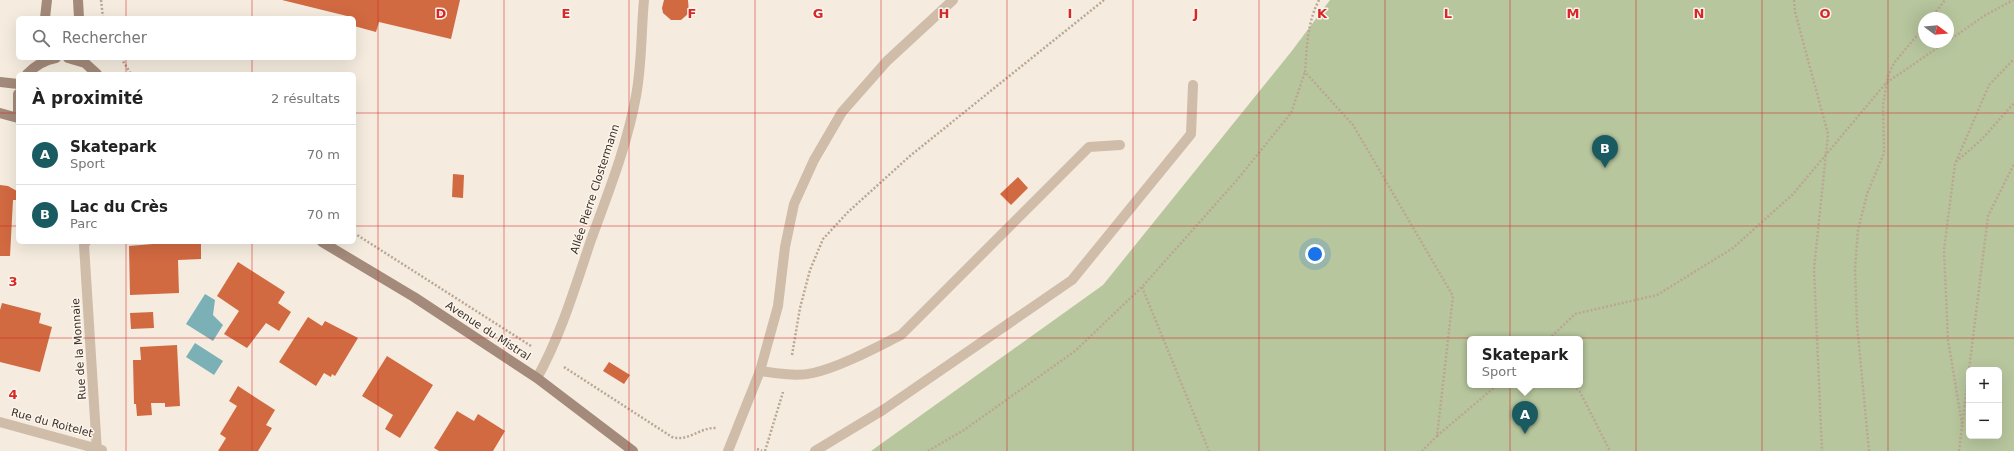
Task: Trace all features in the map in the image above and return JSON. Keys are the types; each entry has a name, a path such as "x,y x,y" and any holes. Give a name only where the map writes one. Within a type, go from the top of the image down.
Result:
{"street":[{"path":"45,16 47,0"},
{"path":"78,0 79,16"},
{"name":"Allée Pierre Clostermann","path":"537,378 549,357 625,144 636,96 641,60 644,0"},
{"path":"728,451 760,371 778,306 785,247 794,204 814,160 842,112 887,61 953,0"},
{"path":"33,66 46,60"},
{"path":"84,61 95,72"},
{"path":"0,82 16,84"},
{"path":"815,451 883,410 1072,280 1191,134 1194,85"},
{"path":"0,113 16,117"},
{"path":"760,371 788,374 812,374 862,355 901,335 1089,147 1120,145"},
{"name":"Rue de la Monnaie","path":"83,244 99,450"},
{"name":"Avenue du Mistral","path":"325,244 414,297 537,378 633,451"},
{"name":"Rue du Roitelet","path":"0,422 99,450"}],"path":[{"path":"101,0 103,16"},
{"path":"765,451 788,374 800,308 810,270 823,239 848,212 912,155 1104,0"},
{"path":"928,451 964,430 1075,351 1142,287 1237,180 1291,113 1305,72 1308,34 1314,10 1319,0"},
{"path":"1794,0 1795,12 1828,134 1814,269 1822,451"},
{"path":"1936,12 1945,0"},
{"path":"1954,36 1984,16 2013,0"},
{"path":"1869,451 1857,324 1855,262 1858,230 1862,212 1884,153 1883,105 1886,83 1894,63 1918,34"},
{"path":"1552,336 1575,314 1657,295 1733,248 1793,194 1886,83 1937,48"},
{"path":"122,60 130,72"},
{"path":"1962,424 1948,340 1944,250 1955,164 1990,85 2014,60"},
{"path":"1305,72 1353,125 1453,296 1437,436"},
{"path":"1955,164 1982,139 2014,103"},
{"path":"1959,451 1988,216 2013,170 2014,164"},
{"path":"1142,287 1209,451"},
{"path":"1422,451 1437,436 1493,388"},
{"path":"1577,388 1610,451"},
{"path":"757,449 762,451"}],"green space":[{"path":"1330,0 2014,0 2014,451 871,451 1103,285 1291,52"}],"water":[{"path":"205,294 215,300 213,315 223,325 213,341 186,324"},
{"path":"195,343 223,361 214,375 186,357"}],"building":[{"path":"282,0 460,0 451,39 379,22 376,32 356,27 356,16 346,16"},
{"path":"664,0 688,0 689,13 681,20 671,20 663,13 662,8"},
{"path":"453,174 464,175 463,198 452,197"},
{"path":"1018,177 1028,188 1011,205 1000,194"},
{"path":"0,185 8,186 16,190 16,200 13,200 10,256 0,256"},
{"path":"153,244 201,244 201,259 178,260 179,293 130,295 129,246"},
{"path":"238,262 285,292 278,303 291,312 279,331 266,323 247,348 224,334 239,311 217,296"},
{"path":"2,303 41,313 39,323 52,327 40,372 0,362 0,310"},
{"path":"153,312 154,328 131,329 130,313"},
{"path":"308,317 322,326 325,321 358,338 335,376 332,374 331,377 324,373 316,386 279,362"},
{"path":"177,345 180,406 165,407 165,403 151,403 152,415 137,416 136,404 134,404 133,360 141,360 140,347"},
{"path":"387,356 433,385 400,438 385,429 393,415 362,396"},
{"path":"609,362 630,375 624,384 603,371"},
{"path":"238,386 275,410 266,425 272,428 258,451 218,451 226,438 220,434 237,406 229,401"},
{"path":"457,411 474,421 478,414 505,431 493,451 439,451 434,448"}],"place":[{"name":"Lac du Crès","path":"1605,168"},
{"name":"Skatepark","path":"1525,434"}]}
